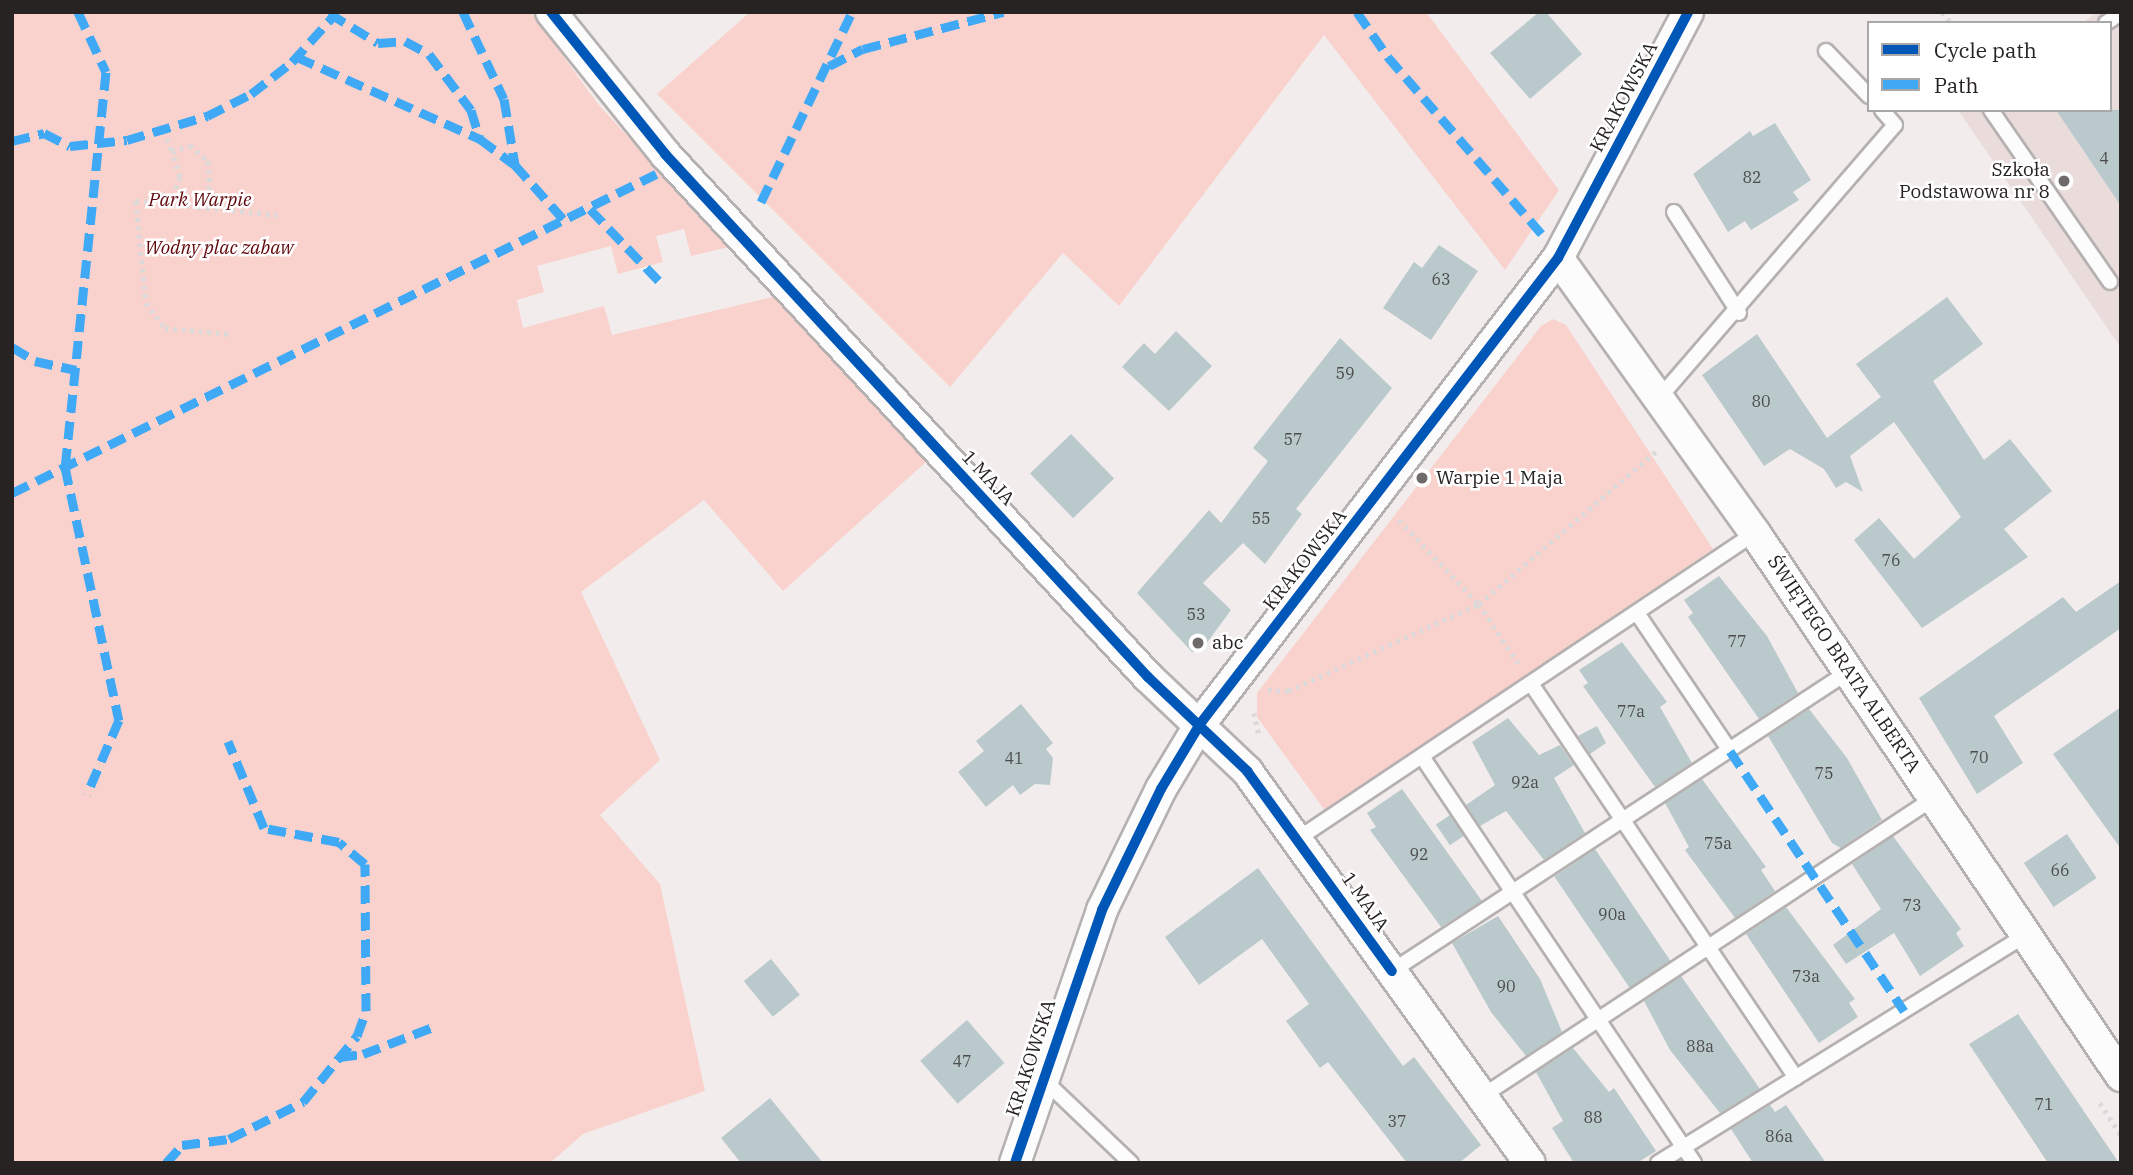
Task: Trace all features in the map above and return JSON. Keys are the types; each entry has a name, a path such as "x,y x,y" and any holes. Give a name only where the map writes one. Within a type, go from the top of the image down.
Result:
{"street":[{"name":"1 MAJA","path":"551,12 666,154 1148,677 1247,771 1299,838 1530,1163"},
{"name":"KRAKOWSKA","path":"1015,1163 1042,1078 1102,910 1161,789 1200,724 1558,258 1688,12"},
{"name":"ŚWIĘTEGO BRATA ALBERTA","path":"1558,258 1755,533 2121,1076"}],"lane":[{"path":"1826,51 1867,94"},
{"path":"1660,397 1739,313 1895,125 1884,112"},
{"path":"1992,112 2110,282"},
{"path":"1674,212 1739,313"},
{"path":"1299,838 1423,758 1755,533"},
{"path":"1637,613 1730,751"},
{"path":"1392,971 1848,672"},
{"path":"1532,685 1796,1077"},
{"path":"1423,758 1694,1163"},
{"path":"1481,1097 1934,798"},
{"path":"1658,1163 2026,935"},
{"path":"1042,1078 1131,1163"}],"path":[{"path":"164,131 180,177 170,204"},
{"path":"172,152 190,145 208,160 209,186 198,206"},
{"path":"230,334 165,328 146,303 136,201 277,215"},
{"path":"1651,438 1666,461"},
{"path":"1265,678 1256,689 1288,691 1479,604 1658,449"},
{"path":"1389,510 1479,604 1532,685"},
{"path":"2098,1100 2121,1135"}],"shaded area":[{"name":"Szkoła Podstawowa nr 8","path":"2097,12 2121,12 2121,348 1959,112 2112,112 2112,21 2085,21"}],"green space":[{"path":"12,12 531,12 598,104 729,247 691,256 684,229 656,236 663,262 618,274 611,246 537,266 544,292 517,300 523,328 604,306 612,335 773,297 926,462 783,591 704,500 581,592 660,760 600,815 660,884 705,1091 583,1134 550,1163 12,1163"},
{"path":"750,12 1426,12 1559,190 1505,270 1324,35 1119,306 1063,253 950,387 657,94"},
{"path":"1553,319 1566,325 1713,549 1326,812 1257,717 1257,693 1541,326"}],"building":[{"path":"1539,12 1546,12 1582,54 1530,99 1490,53"},
{"path":"2121,110 2121,206 2057,112"},
{"path":"1775,123 1811,180 1793,192 1799,200 1751,230 1745,221 1728,232 1693,174 1750,131 1753,136"},
{"path":"1439,245 1478,271 1431,340 1383,308 1414,262 1422,268"},
{"path":"1947,297 1983,344 1933,381 1984,460 2010,439 2052,491 2004,529 2028,557 1922,628 1854,540 1879,518 1914,559 1961,517 1894,422 1850,456 1863,492 1846,482 1836,488 1824,469 1790,449 1764,466 1702,375 1757,334 1827,438 1881,397 1856,364"},
{"path":"1176,331 1212,366 1169,411 1122,367 1144,343 1155,354"},
{"path":"1340,338 1392,388 1296,509 1302,514 1265,564 1243,543 1203,583 1231,610 1201,651 1192,652 1137,593 1209,510 1221,523 1268,461 1253,448"},
{"path":"1071,434 1114,479 1073,518 1030,474"},
{"path":"1719,576 1767,636 1798,693 1759,719 1688,617 1693,613 1684,600"},
{"path":"2121,581 2121,628 1994,716 2023,763 1977,794 1919,698 2063,597 2076,612"},
{"path":"1622,642 1667,702 1660,707 1692,763 1655,787 1583,686 1588,683 1579,670"},
{"path":"1021,704 1053,743 1046,749 1053,758 1050,785 1035,784 1020,795 1013,785 986,807 958,772 984,751 976,741"},
{"path":"2121,707 2121,849 2053,754"},
{"path":"1809,709 1847,758 1882,820 1841,848 1832,843 1768,736"},
{"path":"1508,718 1539,755 1560,745 1574,765 1554,778 1585,833 1544,860 1506,811 1480,826 1466,805 1495,785 1472,742"},
{"path":"1597,726 1606,743 1590,754 1578,736"},
{"path":"1702,779 1766,867 1761,870 1775,891 1735,918 1685,850 1689,847 1665,803"},
{"path":"1402,789 1482,901 1441,927 1370,830 1376,827 1367,813"},
{"path":"1450,815 1464,836 1450,845 1436,825"},
{"path":"2067,834 2097,878 2054,907 2024,863"},
{"path":"1893,836 1961,929 1956,933 1964,946 1920,976 1894,933 1846,964 1833,945 1881,909 1852,864"},
{"path":"1595,849 1670,961 1630,988 1554,876"},
{"path":"1258,868 1403,1066 1414,1057 1481,1145 1459,1163 1407,1163 1328,1062 1320,1068 1286,1021 1309,1004 1262,939 1199,985 1165,937"},
{"path":"1786,907 1855,999 1849,1003 1858,1017 1819,1043 1746,934"},
{"path":"1498,916 1540,979 1562,1032 1526,1056 1491,1012 1452,943"},
{"path":"771,959 800,995 773,1017 744,981"},
{"path":"1681,976 1760,1089 1720,1113 1670,1050 1644,1001"},
{"path":"2018,1014 2119,1163 2048,1163 1969,1044"},
{"path":"967,1020 1004,1063 958,1104 920,1061"},
{"path":"1573,1048 1609,1092 1614,1088 1656,1151 1637,1163 1574,1163 1552,1128 1563,1121 1536,1072"},
{"path":"770,1098 823,1163 741,1163 721,1138"},
{"path":"1770,1105 1775,1112 1786,1105 1826,1163 1753,1163 1731,1129"}],"marked path":[{"path":"78,12 106,72 65,467 119,720 87,794"},
{"path":"12,141 44,133 70,146 127,140 207,116 251,94 292,62 337,12"},
{"path":"463,12 504,99 515,165"},
{"path":"761,202 852,12"},
{"path":"829,66 863,49 1003,12"},
{"path":"1357,12 1388,57 1542,234"},
{"path":"329,13 378,43 405,41 429,54 471,110 480,139"},
{"path":"297,57 480,139 515,165 565,221"},
{"path":"12,493 656,174"},
{"path":"590,209 659,281"},
{"path":"12,347 35,361 76,370"},
{"path":"166,1163 182,1145 229,1139 303,1102 357,1036 366,1011 365,864 339,842 264,828 228,741"},
{"path":"1730,751 1904,1011"},
{"path":"339,1057 363,1054 433,1027"}],"cycle path":[{"path":"551,12 665,154 1148,677 1247,771 1392,971"},
{"path":"1015,1163 1102,910 1161,789 1200,724 1558,258 1688,12"}],"place":[{"name":"Szkoła Podstawowa nr 8","path":"2064,181"},
{"name":"Warpie 1 Maja","path":"1422,478"},
{"name":"abc","path":"1198,643"}],"park label":[{"name":"Park Warpie","path":"200,200"},
{"name":"Wodny plac zabaw","path":"219,248"}]}
